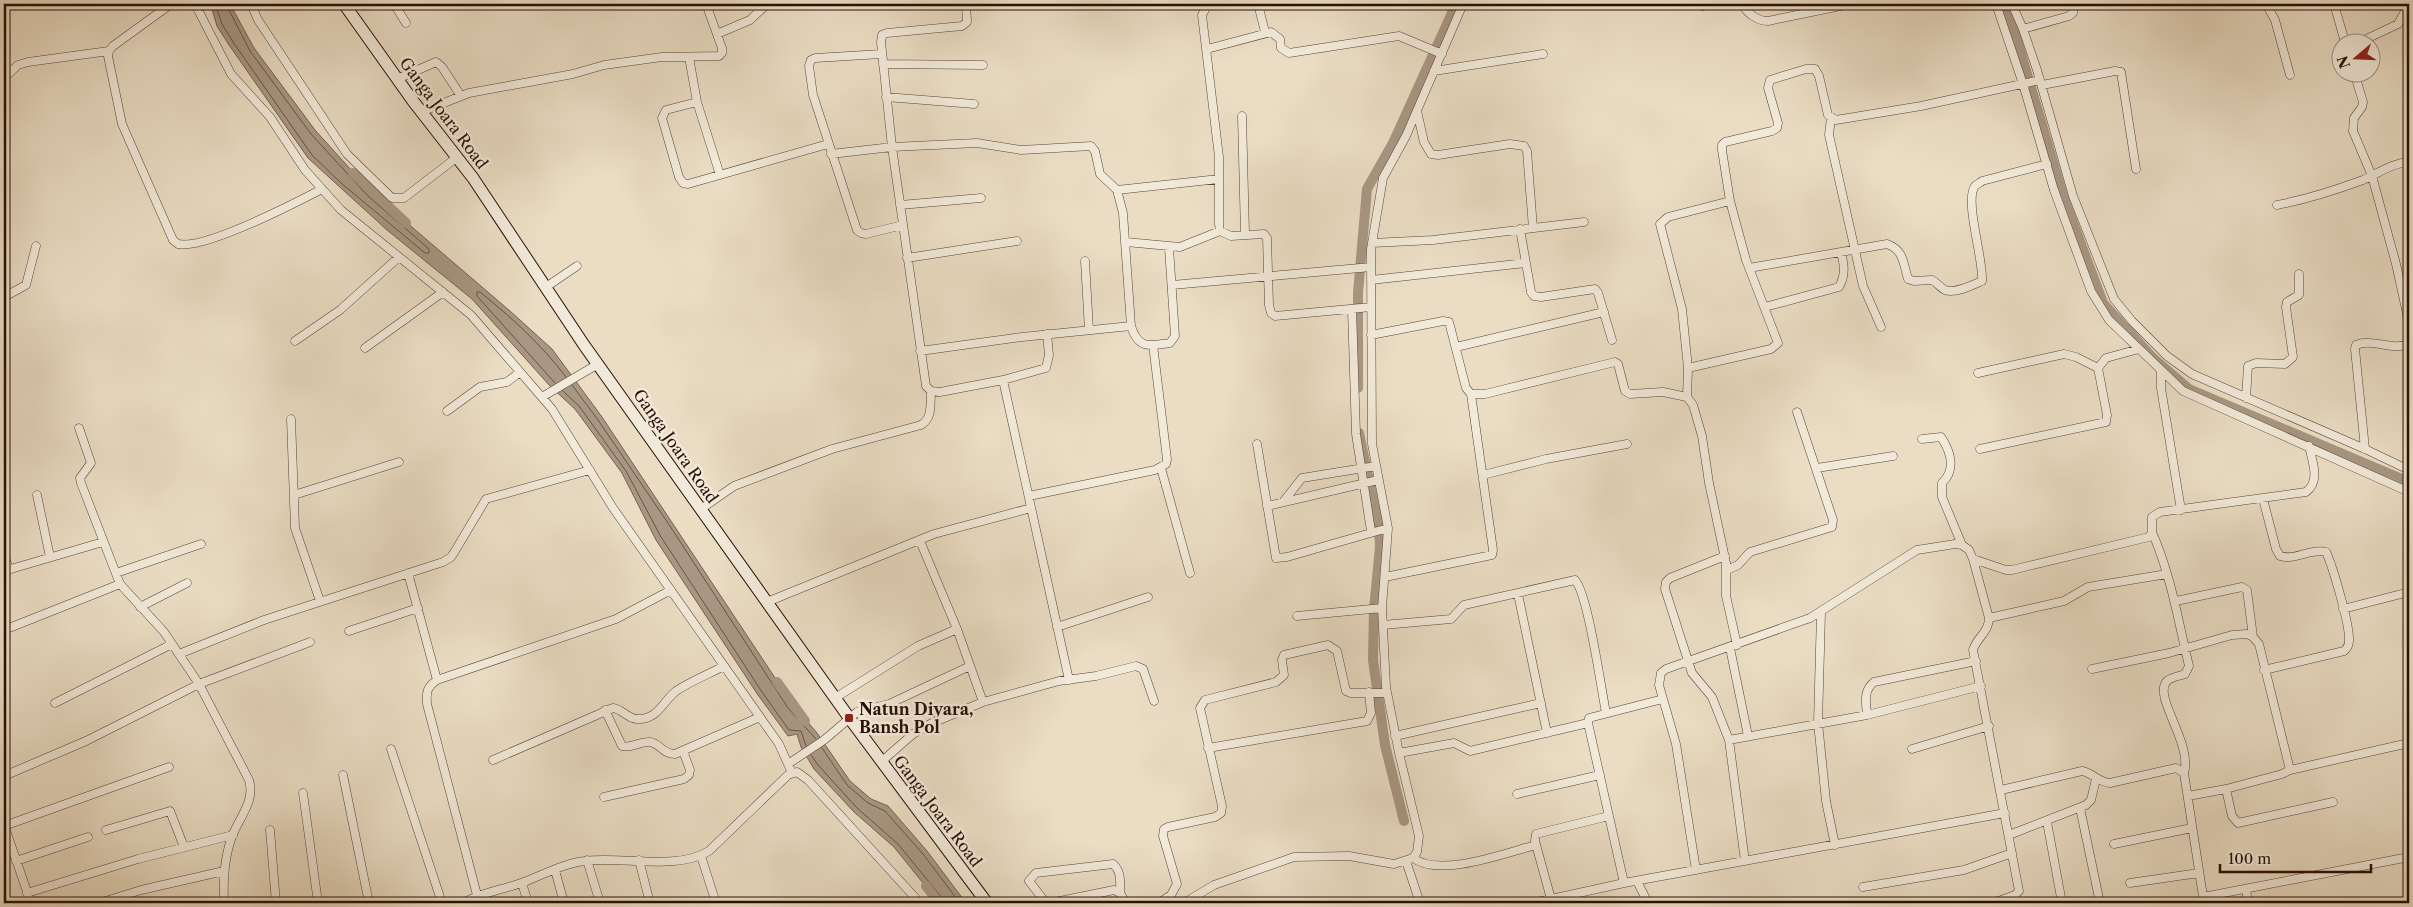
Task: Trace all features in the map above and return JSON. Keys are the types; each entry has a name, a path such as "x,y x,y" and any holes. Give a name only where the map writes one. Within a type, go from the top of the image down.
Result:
{"main road":[{"name":"Ganga Joara Road","path":"344,4 421,112 477,185 598,364 850,719 987,903"}],"street":[{"path":"4,78 18,65 28,62 108,51 171,4"},
{"path":"208,4 196,6 234,79 270,117 296,159 341,210 443,292 478,323 552,409 613,508 779,744 792,773"},
{"path":"251,4 263,27 347,154 392,198 404,198 456,158"},
{"path":"394,4 406,24"},
{"path":"421,112 479,90 573,74 604,65 662,57 719,56 722,53 722,48 706,4"},
{"path":"717,34 750,20 767,4"},
{"path":"966,4 968,18 967,22 962,26 882,35 882,64 892,147 926,386 931,391 940,392 1004,380 1046,368 1049,355 1047,334"},
{"path":"1220,4 1207,6 1203,10 1219,157 1220,231"},
{"path":"1258,4 1265,32"},
{"path":"1184,903 1214,885 1294,857 1349,856 1394,864 1409,859 1419,846 1419,836 1395,736 1387,693 1382,608 1388,528 1371,482 1355,426 1361,308 1371,280 1364,267 1372,243 1383,178 1406,136 1417,111 1434,71 1437,52 1463,4"},
{"path":"1742,4 1760,21 1768,21 1850,4"},
{"path":"1996,4 2025,84 2060,208 2097,304 2109,320 2183,392 2309,446 2409,492"},
{"path":"2012,4 2023,29 2073,196 2114,299 2132,321 2167,356 2192,374 2409,470"},
{"path":"2023,29 2069,16 2073,13 2074,4"},
{"path":"2266,4 2275,20 2290,75"},
{"path":"2334,4 2342,32"},
{"path":"2380,33 2398,24 2409,4"},
{"path":"1207,49 1265,32 1276,34 1281,48 1289,53 1400,36 1437,52"},
{"path":"108,51 122,124 168,233 178,244 191,245 256,222 322,189"},
{"path":"882,54 815,58 811,60 809,66 813,95 857,230 861,234 903,225"},
{"path":"1434,71 1543,54"},
{"path":"689,57 697,102 720,175"},
{"path":"397,79 436,62 442,67 461,96"},
{"path":"882,64 984,65"},
{"path":"1688,368 1776,347 1777,336 1749,268 1730,201 1722,145 1725,142 1772,131 1777,128 1778,122 1768,88 1770,80 1815,69 1819,76 1827,112 1831,118 1836,120 1921,106 2025,84 2115,71 2121,72 2136,169"},
{"path":"2357,82 2363,102 2362,108 2354,118 2353,131 2372,176 2396,264 2409,323"},
{"path":"886,97 974,104"},
{"path":"697,102 666,110 662,114 679,177 688,184 828,144"},
{"path":"1417,111 1424,142 1431,154 1438,155 1510,144 1524,146 1528,151 1534,228"},
{"path":"1242,116 1245,234"},
{"path":"1831,118 1829,135 1854,249 1863,286 1881,328"},
{"path":"4,143 4,148"},
{"path":"831,154 892,147 977,143 1021,150 1091,146 1095,151 1100,174 1117,190 1123,213 1131,326 1135,338 1140,343 1153,345 1170,343 1175,336 1169,248"},
{"path":"2277,205 2317,197 2372,176 2392,165 2409,162"},
{"path":"1749,268 1886,244 1896,248 1901,254 1908,279 1914,281 1932,280 1944,290 1951,291 1982,281 1983,270 1975,238 1972,194 1975,186 1982,181 2047,164"},
{"path":"1117,190 1219,180"},
{"path":"900,205 980,198"},
{"path":"1730,201 1668,217 1660,224 1682,309 1688,368 1687,397 1693,406 1702,436 1709,483 1725,556 1727,570 1726,596 1748,736"},
{"path":"1372,243 1433,240 1584,222"},
{"path":"1520,229 1531,292 1534,296 1541,297 1595,289 1598,293 1612,340"},
{"path":"1220,231 1230,236 1264,234 1267,238 1269,304 1271,313 1275,316 1361,308"},
{"path":"1126,242 1169,248 1188,245 1220,231"},
{"path":"907,258 1017,241"},
{"path":"4,297 26,285 36,246"},
{"path":"1765,307 1839,287 1843,280 1844,270 1841,252"},
{"path":"295,341 340,310 398,257"},
{"path":"1085,261 1089,330"},
{"path":"1371,280 1526,263"},
{"path":"546,287 577,266"},
{"path":"1172,285 1364,267"},
{"path":"2246,398 2248,366 2256,363 2285,364 2293,357 2286,307 2287,302 2299,295 2298,274"},
{"path":"365,348 443,292"},
{"path":"1361,308 1371,335 1371,433 1368,467 1371,482 1372,531"},
{"path":"1456,347 1604,312"},
{"path":"1371,335 1443,321 1449,322 1451,325 1466,388 1471,394 1493,550 1492,555 1385,577"},
{"path":"920,351 1047,334 1131,326"},
{"path":"2365,449 2355,349 2360,343 2396,347 2409,344"},
{"path":"1029,496 1161,468 1167,459 1153,345"},
{"path":"1980,449 2100,425 2106,422 2107,415 2098,368 2106,358 2139,349"},
{"path":"1978,373 2064,354 2076,357 2098,368"},
{"path":"1471,394 1485,394 1614,362 1618,364 1625,391 1630,394 1663,392 1687,397"},
{"path":"542,398 598,364"},
{"path":"447,411 480,387 507,382 520,372"},
{"path":"2161,372 2161,388 2180,510"},
{"path":"1004,380 1068,680"},
{"path":"701,509 734,486 832,448 926,422 929,416 931,391"},
{"path":"1727,570 1738,565 1750,552 1832,527 1833,520 1797,412"},
{"path":"292,419 295,528 320,602"},
{"path":"79,428 91,463 80,478 81,483 120,584 172,644 199,684 251,788 252,797 233,835 224,871 224,903"},
{"path":"1922,439 1941,437 1946,444 1952,469 1950,476 1942,483 1942,497 1962,545"},
{"path":"1257,444 1276,558 1287,557 1372,531 1388,528"},
{"path":"1483,475 1627,444"},
{"path":"2309,446 2315,479 2313,487 2306,492 2155,514 2152,518 2152,532 2176,601 2188,671 2169,680 2164,687 2164,698 2183,742 2186,759 2184,773 2203,900 2246,889 2409,858"},
{"path":"1817,468 1893,456"},
{"path":"294,495 399,462"},
{"path":"1283,502 1302,478 1368,467"},
{"path":"1161,468 1190,573"},
{"path":"179,654 264,620 451,557 486,499 590,470"},
{"path":"1267,506 1371,482"},
{"path":"37,495 50,557"},
{"path":"2263,499 2276,549 2280,556 2287,558 2319,550 2326,552 2343,609 2350,641 2344,651 2264,670"},
{"path":"767,602 943,531 1031,508"},
{"path":"1973,559 2006,570 2012,570 2149,537 2152,532"},
{"path":"920,541 957,629 983,702"},
{"path":"4,554 6,570 103,542"},
{"path":"116,573 201,544"},
{"path":"1696,870 1676,744 1659,685 1661,673 1666,669 1734,647 1821,613 1890,565 1917,550 1955,544 1962,545 1969,550 1989,618 1989,626 1975,643 1973,650 2019,891 2007,899 1993,903"},
{"path":"1725,556 1670,578 1666,582 1665,589 1687,662 1692,673 1712,697 1728,740 1745,861"},
{"path":"408,573 437,680"},
{"path":"1989,618 2064,601 2088,588 2168,574"},
{"path":"1383,625 1451,619 1464,605 1575,580 1580,585 1606,713"},
{"path":"140,607 187,583"},
{"path":"4,630 120,584"},
{"path":"2176,601 2242,587 2247,590 2249,597 2253,637"},
{"path":"477,895 427,704 426,691 437,680 616,619 671,590"},
{"path":"2343,609 2409,592"},
{"path":"1518,594 1547,733"},
{"path":"1057,627 1148,597"},
{"path":"349,631 418,608"},
{"path":"1297,616 1382,608"},
{"path":"1821,613 1818,723 1826,801 1835,846"},
{"path":"835,698 918,646 957,629"},
{"path":"2092,669 2185,650 2232,635 2247,634 2253,637 2259,644 2290,770"},
{"path":"4,776 86,741 199,684 310,642"},
{"path":"55,703 172,644"},
{"path":"1159,903 1171,895 1177,884 1163,836 1164,829 1215,818 1221,814 1222,806 1200,708 1205,700 1282,680 1284,675 1282,660 1288,653 1328,645 1337,651 1346,691 1351,693 1387,693"},
{"path":"1867,715 1866,693 1869,686 1874,682 1976,661"},
{"path":"493,760 606,710 620,709 633,719 639,720 659,712 678,690 724,666"},
{"path":"788,764 824,740 858,712 889,704 970,666"},
{"path":"881,762 913,734 932,723 983,702 1068,680 1096,676 1136,666 1143,669 1154,701"},
{"path":"1728,740 1867,715 1981,686"},
{"path":"1208,748 1367,721 1372,713 1369,692"},
{"path":"1624,883 1588,723 1589,718 1593,715 1663,699"},
{"path":"1395,736 1541,703"},
{"path":"606,710 622,746 626,747 648,742 655,744 668,754 683,751 760,717"},
{"path":"1399,753 1454,743 1470,751 1588,723"},
{"path":"1912,749 1989,726"},
{"path":"2188,796 2226,789 2282,774 2290,770 2409,743"},
{"path":"391,749 442,903"},
{"path":"604,797 684,779 689,775 690,770 683,751"},
{"path":"31,903 4,825 169,767"},
{"path":"2001,790 2082,771 2088,772 2102,782 2110,783 2176,768 2184,773"},
{"path":"463,903 477,895 522,883 587,860 682,861 701,856 709,851 792,773 802,774 920,903"},
{"path":"343,775 369,903"},
{"path":"1517,794 1600,775"},
{"path":"2009,835 2080,808 2091,800 2096,778"},
{"path":"2226,789 2232,816 2238,823 2333,802"},
{"path":"302,793 318,903"},
{"path":"2080,808 2100,903"},
{"path":"106,830 170,811 184,847"},
{"path":"1538,903 1624,883 1835,846 2005,813"},
{"path":"1551,899 1534,837 1540,832 1609,816"},
{"path":"2046,822 2062,903"},
{"path":"2114,844 2192,828"},
{"path":"270,830 276,903"},
{"path":"27,893 138,859 233,835"},
{"path":"16,861 88,837"},
{"path":"1409,859 1424,865 1459,864 1536,845"},
{"path":"4,853 13,850"},
{"path":"1863,888 1964,870 2012,853"},
{"path":"701,856 716,903"},
{"path":"1409,859 1420,903"},
{"path":"587,860 600,903"},
{"path":"638,860 650,903"},
{"path":"1046,903 1029,881 1036,873 1113,864 1118,868 1120,893 1126,903"},
{"path":"555,870 564,903"},
{"path":"99,903 142,890 224,871"},
{"path":"2130,883 2199,873"},
{"path":"1637,881 1648,903"},
{"path":"522,883 528,903"},
{"path":"2246,889 2248,903"},
{"path":"1050,903 1106,891 1114,890 1120,893"}],"water":[{"path":"208,4 230,4 254,48 315,130 371,192 552,349 602,417 793,705 817,733 850,781 871,799 888,806 927,851 966,903 939,903 894,847 854,812 814,769 801,747 797,734 788,736 758,695 656,540 622,473 575,409 550,386 472,299 387,230 308,158 229,45 217,26 212,9"}],"waterway":[{"path":"1358,388 1358,293 1367,189 1393,143 1456,4"},
{"path":"2001,4 2012,23 2063,196 2103,303 2153,358 2189,389 2409,482"},
{"path":"353,173 406,223"},
{"path":"1359,433 1379,528 1380,547 1374,609 1373,660 1385,745 1404,821"},
{"path":"777,682 805,721"},
{"path":"926,886 939,903"}],"place":[{"name":"Natun Diyara, Bansh Pol","path":"849,718"}]}
